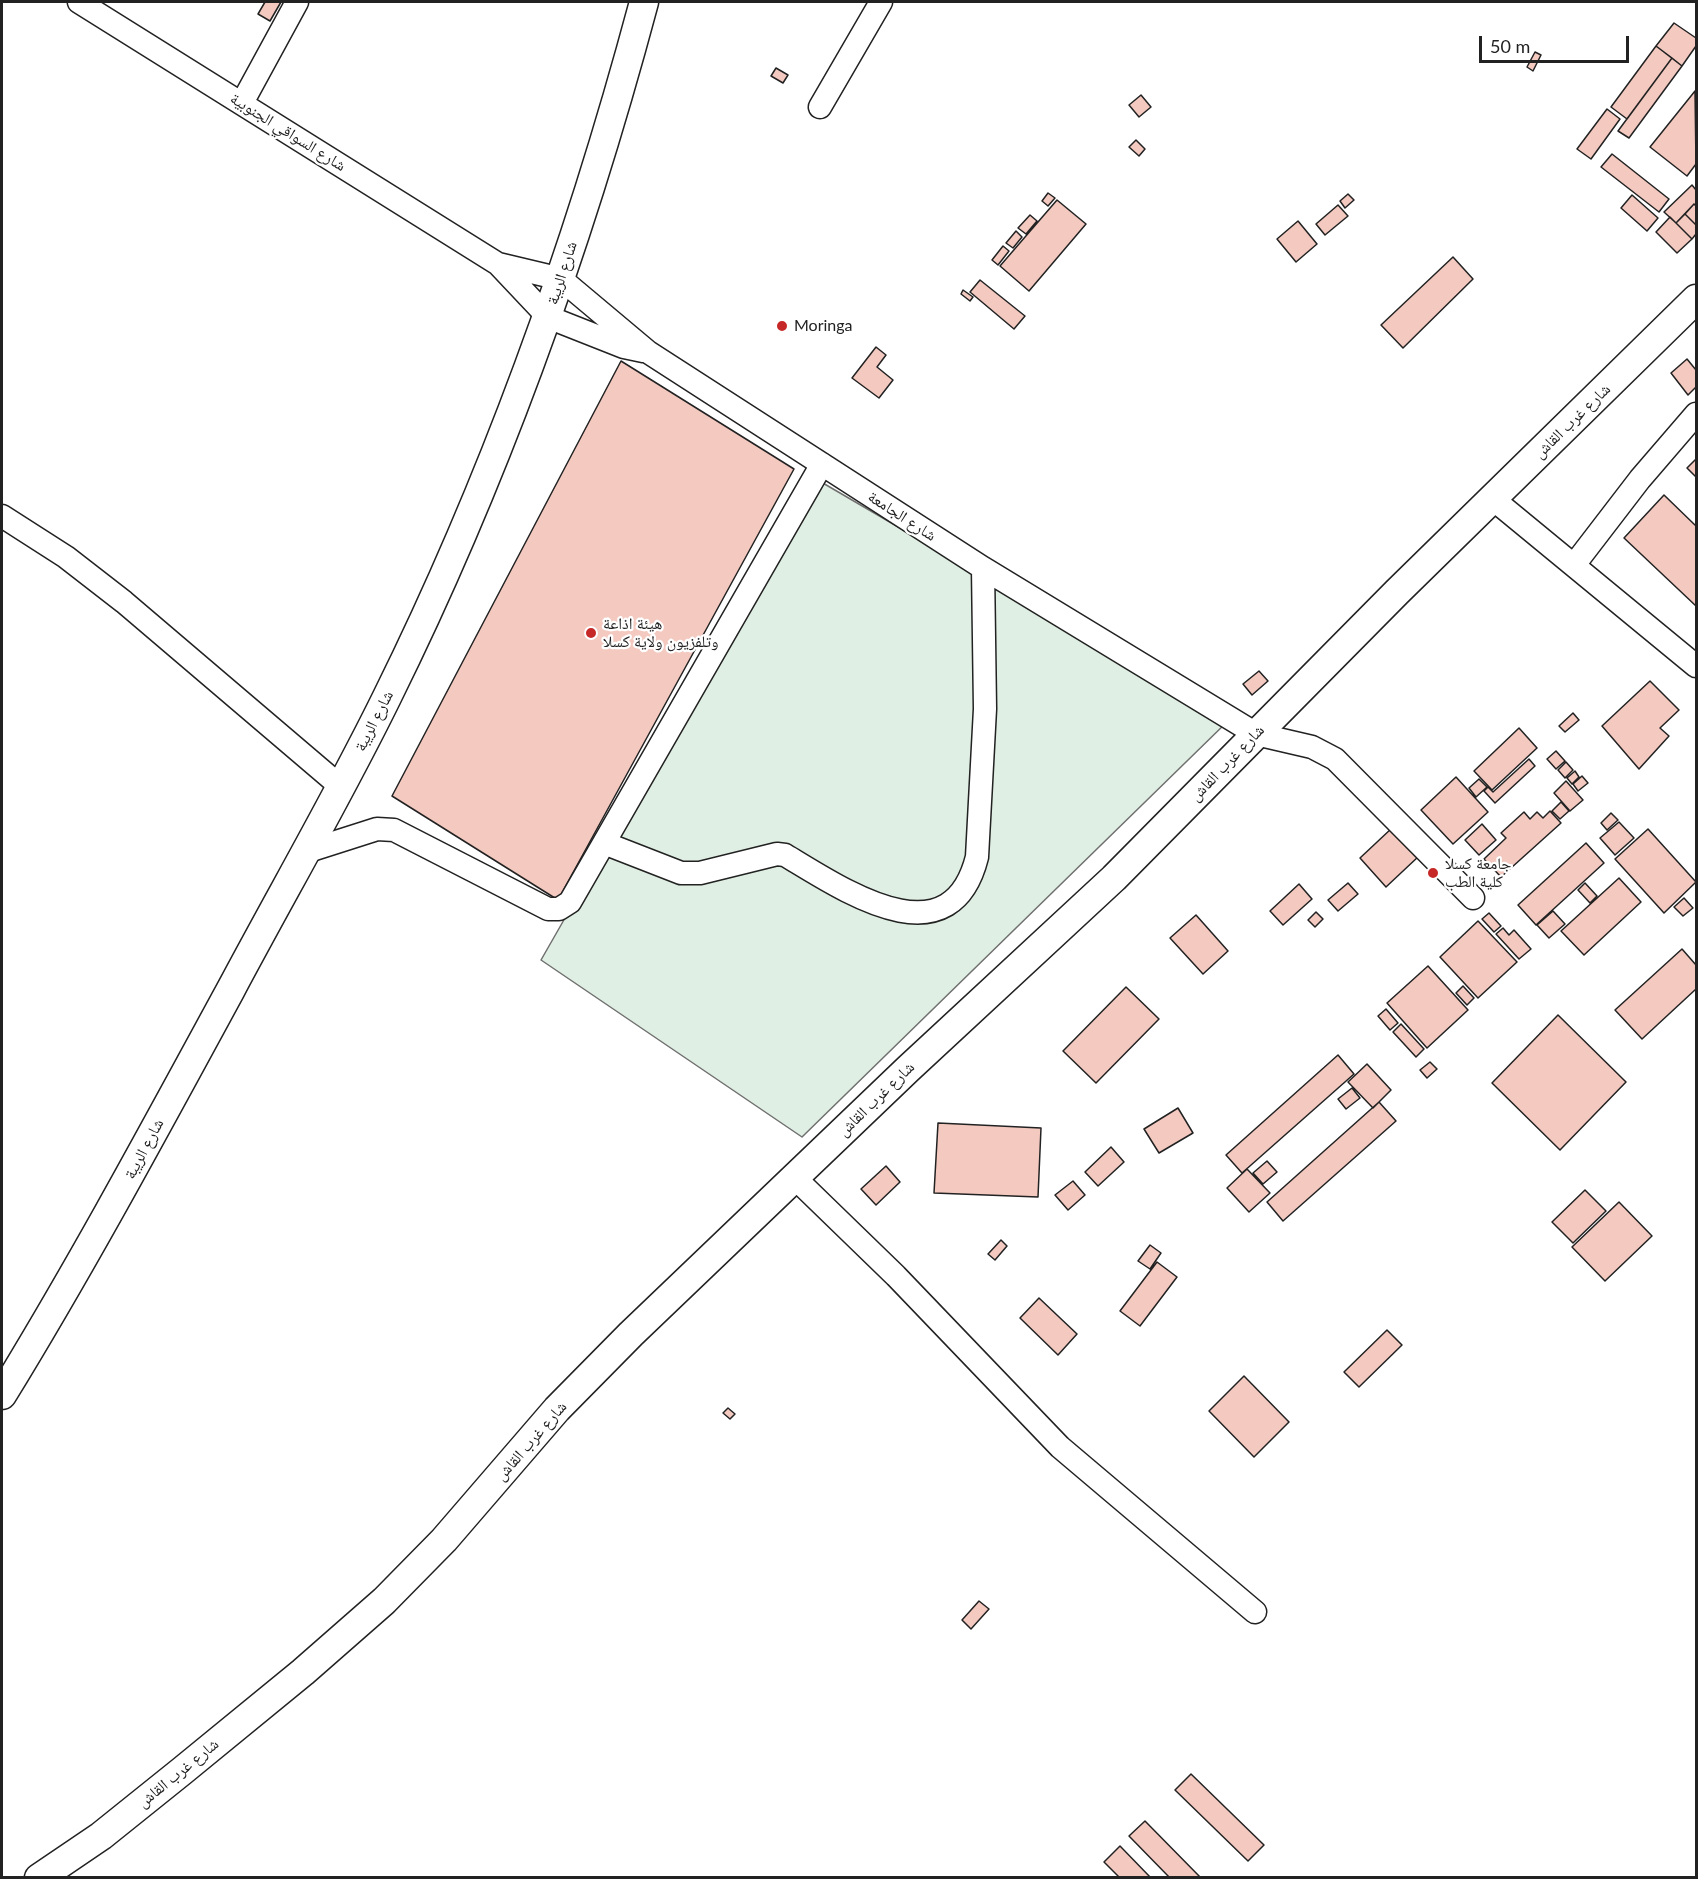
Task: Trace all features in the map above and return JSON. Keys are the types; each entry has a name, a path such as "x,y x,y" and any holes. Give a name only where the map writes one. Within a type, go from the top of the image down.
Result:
{"main road":[{"name":"شارع الريبة","path":"2,1395 80,1266 387,698 451,559 548,317 592,182 644,2"},
{"name":"شارع غرب القاش","path":"39,1878 128,1814 303,1672 384,1600 444,1540 557,1409 700,1267 916,1061 1114,878 1256,734 1696,299"}],"street":[{"name":"شارع السواقي الجنوبية","path":"79,2 498,264 548,317"},
{"path":"242,103 297,2"},
{"path":"820,107 881,2"},
{"name":"شارع السواقي الجنوبية","path":"498,264 561,279"},
{"name":"شارع الجامعة","path":"561,279 648,352 983,568 1256,734 1312,747 1335,759 1473,898"},
{"path":"548,317 624,346 648,352"},
{"path":"1574,565 1640,479 1696,414"},
{"path":"305,852 377,829 394,830 548,909 559,909 570,902 822,464"},
{"path":"1493,499 1696,666"},
{"path":"2,516 66,557 116,596 340,786"},
{"path":"604,843 681,873 700,873 777,854 785,855 856,897 903,913 937,909 956,899 971,879 976,857 985,709 983,568"},
{"path":"795,1178 896,1276 1060,1447 1255,1612"}],"green space":[{"path":"816,479 1229,720 802,1137 541,960"}],"building":[{"path":"265,2 281,2 270,21 258,14"},
{"path":"1674,23 1696,38 1696,46 1682,66 1656,46"},
{"path":"1656,46 1672,58 1627,119 1611,107"},
{"path":"1535,52 1541,55 1533,71 1527,67"},
{"path":"1672,58 1682,66 1629,138 1618,131"},
{"path":"776,68 788,75 783,83 771,76"},
{"path":"1695,91 1696,164 1687,176 1650,147"},
{"path":"1141,95 1151,107 1139,117 1129,105"},
{"path":"1607,109 1620,119 1591,159 1577,149"},
{"path":"1136,140 1145,149 1139,156 1129,147"},
{"path":"1612,154 1669,199 1659,212 1601,167"},
{"path":"1692,185 1696,190 1696,206 1694,204 1676,223 1664,212"},
{"path":"1048,193 1055,198 1048,206 1042,201"},
{"path":"1348,194 1354,200 1345,208 1340,201"},
{"path":"1632,195 1658,218 1647,231 1621,208"},
{"path":"1057,200 1086,224 1029,291 1000,266"},
{"path":"1694,204 1696,206 1696,225 1685,214"},
{"path":"1338,205 1348,216 1325,235 1316,224"},
{"path":"1685,214 1696,225 1696,234 1692,239 1676,223"},
{"path":"1030,215 1037,221 1026,234 1018,228"},
{"path":"1670,217 1692,239 1677,253 1656,232"},
{"path":"1298,221 1317,244 1296,262 1277,239"},
{"path":"1016,231 1022,237 1013,248 1006,243"},
{"path":"1003,246 1009,251 998,265 992,260"},
{"path":"1453,257 1473,279 1403,348 1381,325"},
{"path":"980,280 1025,316 1014,329 970,292"},
{"path":"963,290 973,297 970,301 961,294"},
{"path":"876,347 886,355 877,367 893,380 879,398 852,378"},
{"path":"1687,359 1696,370 1696,387 1688,395 1671,373"},
{"name":"هيئة اذاعة وتلفزيون ولاية كسلا","path":"621,361 794,469 558,900 392,796"},
{"path":"1696,459 1696,477 1687,468"},
{"path":"1664,495 1696,526 1696,606 1624,538"},
{"path":"1259,671 1268,681 1252,695 1243,684"},
{"path":"1650,681 1679,710 1660,728 1669,736 1639,769 1602,726"},
{"path":"1573,713 1579,720 1565,732 1559,726"},
{"path":"1519,728 1537,748 1492,790 1474,771"},
{"path":"1556,751 1565,761 1556,769 1547,759"},
{"path":"1529,759 1535,766 1495,803 1484,791 1488,787 1493,792"},
{"path":"1566,762 1573,770 1565,778 1558,770"},
{"path":"1575,771 1579,777 1572,784 1567,778"},
{"path":"1582,776 1588,783 1578,791 1573,784"},
{"path":"1456,777 1488,812 1453,844 1421,810"},
{"path":"1479,779 1487,787 1476,797 1469,788"},
{"path":"1566,781 1583,800 1570,811 1554,793"},
{"path":"1561,802 1569,811 1560,819 1552,811"},
{"path":"1550,811 1561,823 1501,877 1484,859 1506,838 1501,833 1524,812 1530,819 1537,812 1543,818"},
{"path":"1611,813 1618,820 1607,830 1601,823"},
{"path":"1619,822 1634,838 1615,855 1600,838"},
{"path":"1482,824 1496,840 1479,855 1465,840"},
{"path":"1392,828 1419,856 1386,887 1360,858"},
{"path":"1648,829 1696,882 1664,913 1615,859"},
{"path":"1586,843 1604,863 1536,925 1518,905"},
{"path":"1619,878 1641,902 1584,955 1561,931"},
{"path":"1348,883 1358,894 1338,911 1328,900"},
{"path":"1585,883 1597,896 1590,903 1578,890"},
{"path":"1299,884 1312,899 1283,925 1270,911"},
{"path":"1684,898 1693,908 1683,916 1674,907"},
{"path":"1553,911 1565,924 1549,938 1537,925"},
{"path":"1316,912 1323,919 1315,927 1308,920"},
{"path":"1489,913 1501,926 1494,932 1482,919"},
{"path":"1196,915 1228,951 1203,974 1170,938"},
{"path":"1478,921 1517,962 1478,998 1440,957"},
{"path":"1503,928 1509,935 1514,930 1531,949 1519,959 1496,934"},
{"path":"1682,949 1696,965 1696,989 1642,1039 1615,1010"},
{"path":"1428,966 1468,1010 1427,1048 1387,1003"},
{"path":"1463,986 1474,998 1467,1005 1456,993"},
{"path":"1126,987 1159,1019 1096,1083 1063,1051"},
{"path":"1386,1009 1398,1023 1390,1030 1378,1016"},
{"path":"1558,1015 1626,1082 1560,1150 1492,1083"},
{"path":"1401,1024 1424,1049 1416,1057 1393,1032"},
{"path":"1338,1055 1354,1074 1242,1173 1226,1155"},
{"path":"1430,1062 1437,1069 1427,1078 1420,1070"},
{"path":"1367,1064 1391,1090 1373,1108 1348,1082"},
{"path":"1352,1088 1360,1098 1346,1109 1338,1099"},
{"path":"1379,1102 1396,1121 1283,1221 1267,1202"},
{"path":"1178,1108 1193,1133 1159,1153 1144,1129"},
{"path":"938,1123 1041,1128 1038,1197 934,1193"},
{"path":"1111,1147 1124,1162 1098,1186 1085,1172"},
{"path":"1267,1161 1277,1172 1263,1184 1253,1173"},
{"path":"886,1166 900,1182 876,1205 861,1189"},
{"path":"1247,1169 1270,1193 1249,1212 1227,1188"},
{"path":"1073,1181 1085,1195 1068,1210 1055,1195"},
{"path":"1585,1190 1606,1211 1573,1243 1552,1222"},
{"path":"1619,1202 1652,1236 1605,1281 1572,1247"},
{"path":"1001,1240 1007,1246 995,1260 988,1254"},
{"path":"1150,1245 1161,1253 1150,1269 1138,1261"},
{"path":"1157,1262 1177,1277 1140,1326 1120,1311"},
{"path":"1039,1298 1077,1334 1058,1355 1020,1318"},
{"path":"1387,1330 1402,1345 1359,1387 1344,1372"},
{"path":"1244,1376 1289,1422 1254,1457 1209,1411"},
{"path":"728,1408 735,1414 730,1419 723,1413"},
{"path":"979,1601 989,1609 971,1629 962,1620"},
{"path":"1191,1774 1264,1845 1248,1861 1175,1790"},
{"path":"1145,1821 1201,1878 1170,1878 1129,1836"},
{"path":"1120,1846 1151,1878 1120,1878 1104,1862"}],"place":[{"name":"Moringa","path":"782,326"},
{"name":"هيئة اذاعة وتلفزيون ولاية كسلا","path":"591,633"},
{"name":"جامعة كسلا كلية الطب","path":"1433,873"}]}
